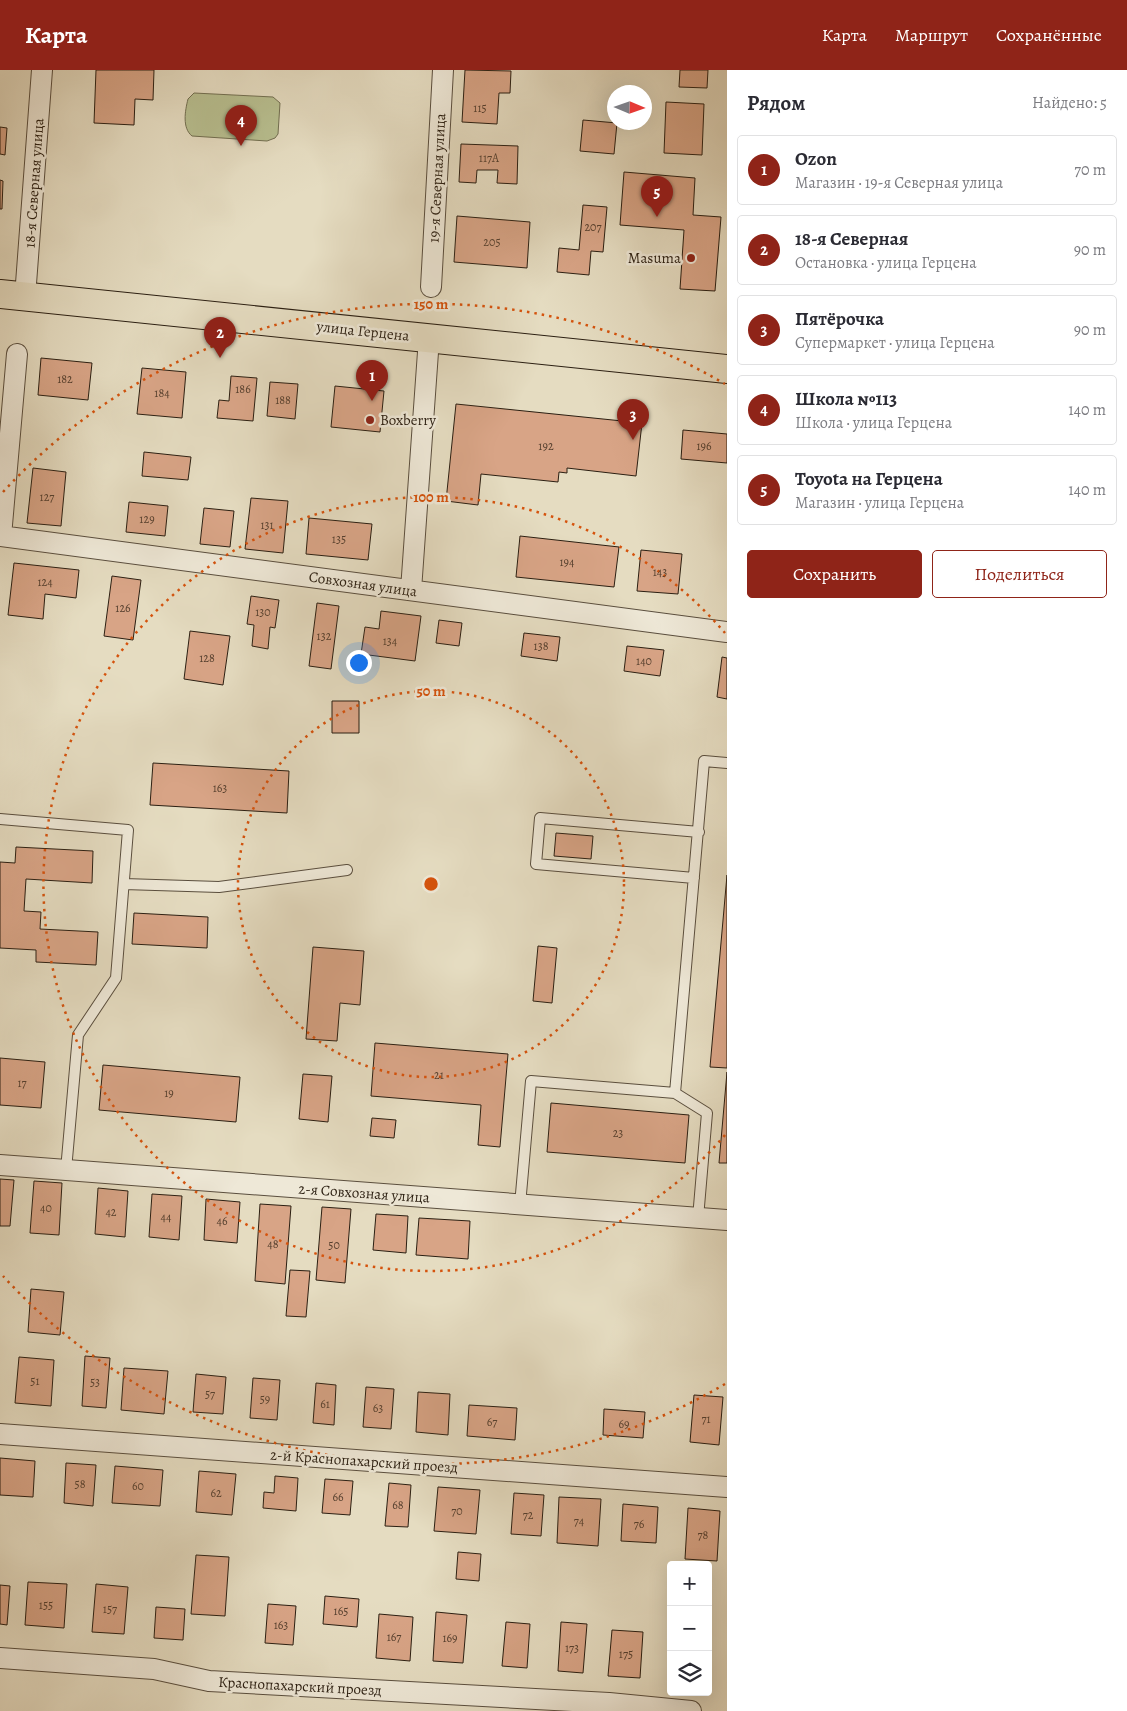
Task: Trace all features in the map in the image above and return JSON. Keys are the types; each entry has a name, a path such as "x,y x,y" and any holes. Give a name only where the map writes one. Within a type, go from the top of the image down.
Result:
{"main road":[{"name":"улица Герцена","path":"12,295 727,369"}],"street":[{"name":"18-я Северная улица","path":"12,295 42,70"},
{"name":"19-я Северная улица","path":"431,287 443,70"},
{"path":"411,590 429,338"},
{"path":"1,536 17,354"},
{"name":"Совхозная улица","path":"1,536 727,632"},
{"name":"2-я Совхозная улица","path":"0,1165 727,1220"},
{"name":"2-й Краснопахарский проезд","path":"0,1434 727,1488"},
{"name":"Краснопахарский проезд","path":"0,1658 154,1669 209,1681 609,1703 691,1711"}],"lane":[{"path":"675,1094 704,761 727,763"},
{"path":"694,878 536,864 540,818 698,832"},
{"path":"0,819 128,830 116,978 78,1035 66,1170"},
{"path":"124,884 219,887 348,870"},
{"path":"520,1205 531,1080 675,1094 707,1113 698,1218"}],"green space":[{"path":"194,93 273,97 280,103 278,134 275,138 267,141 192,136 187,129 185,114 188,99"}],"building":[{"path":"96,70 154,70 153,100 135,99 134,125 94,123"},
{"path":"465,70 511,71 510,93 499,93 497,124 462,122"},
{"path":"680,70 708,70 707,88 679,87"},
{"path":"666,102 704,104 702,155 664,153"},
{"path":"583,120 607,122 607,130 616,130 614,154 580,151"},
{"path":"0,127 7,128 5,155 0,154"},
{"path":"461,144 518,146 517,184 497,183 498,170 477,170 476,183 459,182"},
{"path":"624,172 695,178 693,215 721,217 715,291 680,289 684,230 620,225"},
{"path":"0,180 3,181 2,209 0,209"},
{"path":"583,205 607,207 603,252 591,251 589,275 557,272 559,248 579,250"},
{"path":"457,216 530,222 527,268 454,262"},
{"path":"41,358 92,363 88,400 38,395"},
{"path":"142,368 186,372 182,418 137,414"},
{"path":"231,376 257,378 253,421 217,418 219,400 229,401"},
{"path":"270,382 298,384 295,419 267,416"},
{"path":"335,386 384,391 380,432 331,427"},
{"path":"456,404 642,423 636,476 567,468 567,473 559,472 558,482 481,474 478,505 446,501"},
{"path":"683,430 727,434 727,463 681,459"},
{"path":"144,452 191,457 188,480 142,476"},
{"path":"33,468 66,472 61,526 27,523"},
{"path":"251,498 288,501 283,553 245,549"},
{"path":"129,502 168,506 165,536 126,532"},
{"path":"204,508 234,511 230,547 200,544"},
{"path":"309,518 372,524 368,560 306,554"},
{"path":"520,536 619,547 614,587 516,577"},
{"path":"641,550 682,554 678,594 637,591"},
{"path":"14,563 79,570 76,598 45,594 43,619 8,615"},
{"path":"112,576 141,580 133,640 104,636"},
{"path":"251,596 279,600 275,628 270,627 268,649 252,646 254,625 247,624"},
{"path":"317,603 339,606 331,669 309,666"},
{"path":"381,611 421,616 415,661 361,654 365,627 379,629"},
{"path":"439,620 462,623 459,646 436,643"},
{"path":"190,631 230,636 223,685 184,679"},
{"path":"524,633 560,637 557,661 521,656"},
{"path":"627,646 664,650 660,676 624,671"},
{"path":"722,657 727,658 727,699 717,697"},
{"path":"332,701 359,701 359,733 332,733"},
{"path":"153,763 289,771 287,813 150,805"},
{"path":"556,833 593,836 591,859 554,856"},
{"path":"16,847 93,851 92,883 26,879 24,911 41,912 40,929 98,932 96,965 36,962 36,950 0,948 0,862 15,863"},
{"path":"727,875 727,1068 710,1067"},
{"path":"134,913 208,917 207,948 132,944"},
{"path":"538,946 557,948 552,1003 533,1001"},
{"path":"313,947 364,951 360,1005 340,1003 337,1041 306,1039"},
{"path":"375,1043 508,1054 500,1147 478,1145 481,1105 371,1096"},
{"path":"0,1058 45,1062 41,1108 0,1105"},
{"path":"103,1065 240,1077 236,1122 99,1110"},
{"path":"727,1072 727,1163 719,1163"},
{"path":"303,1074 332,1076 328,1122 299,1119"},
{"path":"551,1103 689,1115 685,1163 547,1152"},
{"path":"372,1118 396,1120 394,1138 370,1136"},
{"path":"0,1179 14,1180 10,1226 0,1226"},
{"path":"34,1181 62,1183 59,1235 30,1233"},
{"path":"98,1188 128,1191 125,1237 95,1234"},
{"path":"152,1194 182,1196 179,1240 149,1237"},
{"path":"206,1199 240,1202 237,1243 204,1240"},
{"path":"260,1204 291,1206 285,1284 255,1281"},
{"path":"322,1207 351,1209 345,1283 316,1280"},
{"path":"376,1214 408,1216 406,1253 373,1250"},
{"path":"419,1218 470,1221 468,1259 416,1255"},
{"path":"290,1270 310,1271 306,1317 286,1316"},
{"path":"31,1289 64,1292 60,1335 28,1332"},
{"path":"85,1356 110,1358 106,1408 82,1406"},
{"path":"19,1357 54,1360 51,1406 15,1403"},
{"path":"124,1368 168,1371 164,1414 121,1410"},
{"path":"196,1374 226,1377 223,1414 193,1412"},
{"path":"253,1378 280,1380 277,1420 250,1418"},
{"path":"316,1383 336,1385 334,1425 313,1423"},
{"path":"366,1387 394,1389 391,1429 363,1427"},
{"path":"418,1392 450,1394 448,1435 416,1432"},
{"path":"694,1395 723,1397 719,1445 690,1442"},
{"path":"469,1405 517,1408 515,1440 467,1436"},
{"path":"604,1409 645,1412 643,1438 603,1435"},
{"path":"0,1458 35,1461 33,1497 0,1495"},
{"path":"66,1463 96,1465 93,1506 64,1503"},
{"path":"115,1466 163,1470 160,1506 112,1503"},
{"path":"199,1471 236,1474 232,1515 196,1512"},
{"path":"275,1476 298,1478 296,1511 263,1508 264,1492 274,1493"},
{"path":"325,1479 353,1481 350,1515 322,1513"},
{"path":"389,1483 411,1485 408,1527 385,1526"},
{"path":"438,1487 480,1490 476,1534 434,1531"},
{"path":"514,1493 544,1495 541,1536 511,1534"},
{"path":"559,1497 601,1499 598,1546 557,1543"},
{"path":"623,1504 658,1507 656,1543 621,1541"},
{"path":"688,1508 720,1511 717,1561 685,1559"},
{"path":"458,1552 481,1554 479,1581 456,1579"},
{"path":"196,1555 229,1557 225,1616 191,1614"},
{"path":"28,1582 67,1584 64,1628 25,1625"},
{"path":"96,1584 128,1587 124,1634 92,1632"},
{"path":"0,1585 10,1586 7,1625 0,1624"},
{"path":"325,1596 359,1599 357,1627 323,1624"},
{"path":"268,1604 296,1606 293,1645 265,1643"},
{"path":"156,1607 185,1609 183,1640 154,1638"},
{"path":"436,1612 467,1615 463,1663 433,1661"},
{"path":"379,1614 413,1617 410,1661 376,1658"},
{"path":"506,1622 530,1624 527,1668 502,1666"},
{"path":"561,1622 587,1624 583,1673 558,1671"},
{"path":"612,1630 643,1632 640,1678 608,1676"}],"place":[{"name":"Школа №113","path":"241,146"},
{"name":"Toyota на Герцена","path":"657,217"},
{"name":"Masuma","path":"691,258"},
{"name":"18-я Северная","path":"220,358"},
{"name":"Ozon","path":"372,401"},
{"name":"Boxberry","path":"370,420"},
{"name":"Пятёрочка","path":"633,440"}]}
